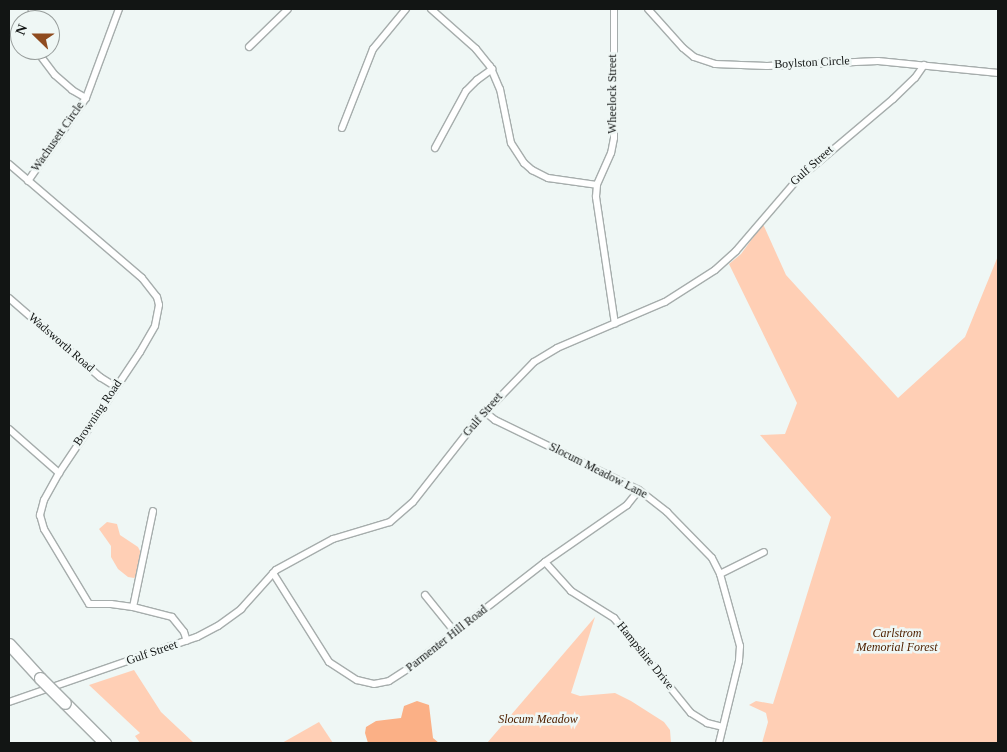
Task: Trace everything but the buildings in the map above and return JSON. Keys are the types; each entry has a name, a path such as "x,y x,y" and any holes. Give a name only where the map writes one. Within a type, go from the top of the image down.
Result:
{"highway":[{"path":"9,644 64,703 105,743"}],"street":[{"name":"Wachusett Circle","path":"28,181 86,98 119,9"},
{"path":"249,47 288,9"},
{"path":"342,128 374,47 406,9"},
{"path":"431,9 478,51 492,69 500,89 511,143 524,162 537,173 548,178 597,185"},
{"name":"Wheelock Street","path":"614,9 614,139 611,153 597,185 596,208 615,324"},
{"name":"Boylston Circle","path":"648,9 683,48 699,59 715,64 767,66 857,60 998,73"},
{"path":"44,60 55,75 72,90 86,98"},
{"name":"Gulf Street","path":"9,702 209,632 234,614 272,573 328,541 348,533 380,526 402,513 485,412 542,356 665,302 691,287 727,260 796,181 893,99 915,78 924,65"},
{"path":"435,148 466,91 492,69"},
{"name":"Browning Road","path":"9,164 142,278 157,296 160,312 155,326 59,472 41,508 42,522 47,535 89,604 134,607 174,619 187,641"},
{"name":"Wadsworth Road","path":"9,298 100,377 116,387"},
{"name":"Slocum Meadow Lane","path":"485,412 495,420 639,490 662,507 712,558 720,574 740,646 739,661 719,743"},
{"path":"9,429 59,472"},
{"name":"Parmenter Hill Road","path":"272,573 329,662 357,680 374,684 389,681 409,668 544,562 627,505 639,490"},
{"path":"134,607 153,511"},
{"path":"720,574 764,552"},
{"name":"Hampshire Drive","path":"544,562 563,585 614,618 691,712 707,723 723,727"},
{"path":"425,594 455,632"}],"green space":[{"name":"Carlstrom Memorial Forest","path":"763,224 786,275 898,398 965,337 998,256 998,743 762,743 768,722 766,713 749,705 756,701 773,704 831,517 760,435 785,434 797,403 729,264 741,254"},
{"path":"107,522 117,524 120,535 138,547 140,551 139,575 134,578 128,577 118,569 111,557 111,546 99,529"},
{"name":"Slocum Meadow","path":"595,617 571,693 580,696 615,693 631,701 664,722 670,730 671,743 487,743"},
{"path":"134,670 161,712 194,743 140,743 135,736 140,733 89,685"},
{"path":"319,722 333,743 282,743"}],"shaded area":[{"path":"417,701 429,705 433,738 439,743 368,743 365,733 366,727 376,721 401,718 404,706"}]}
